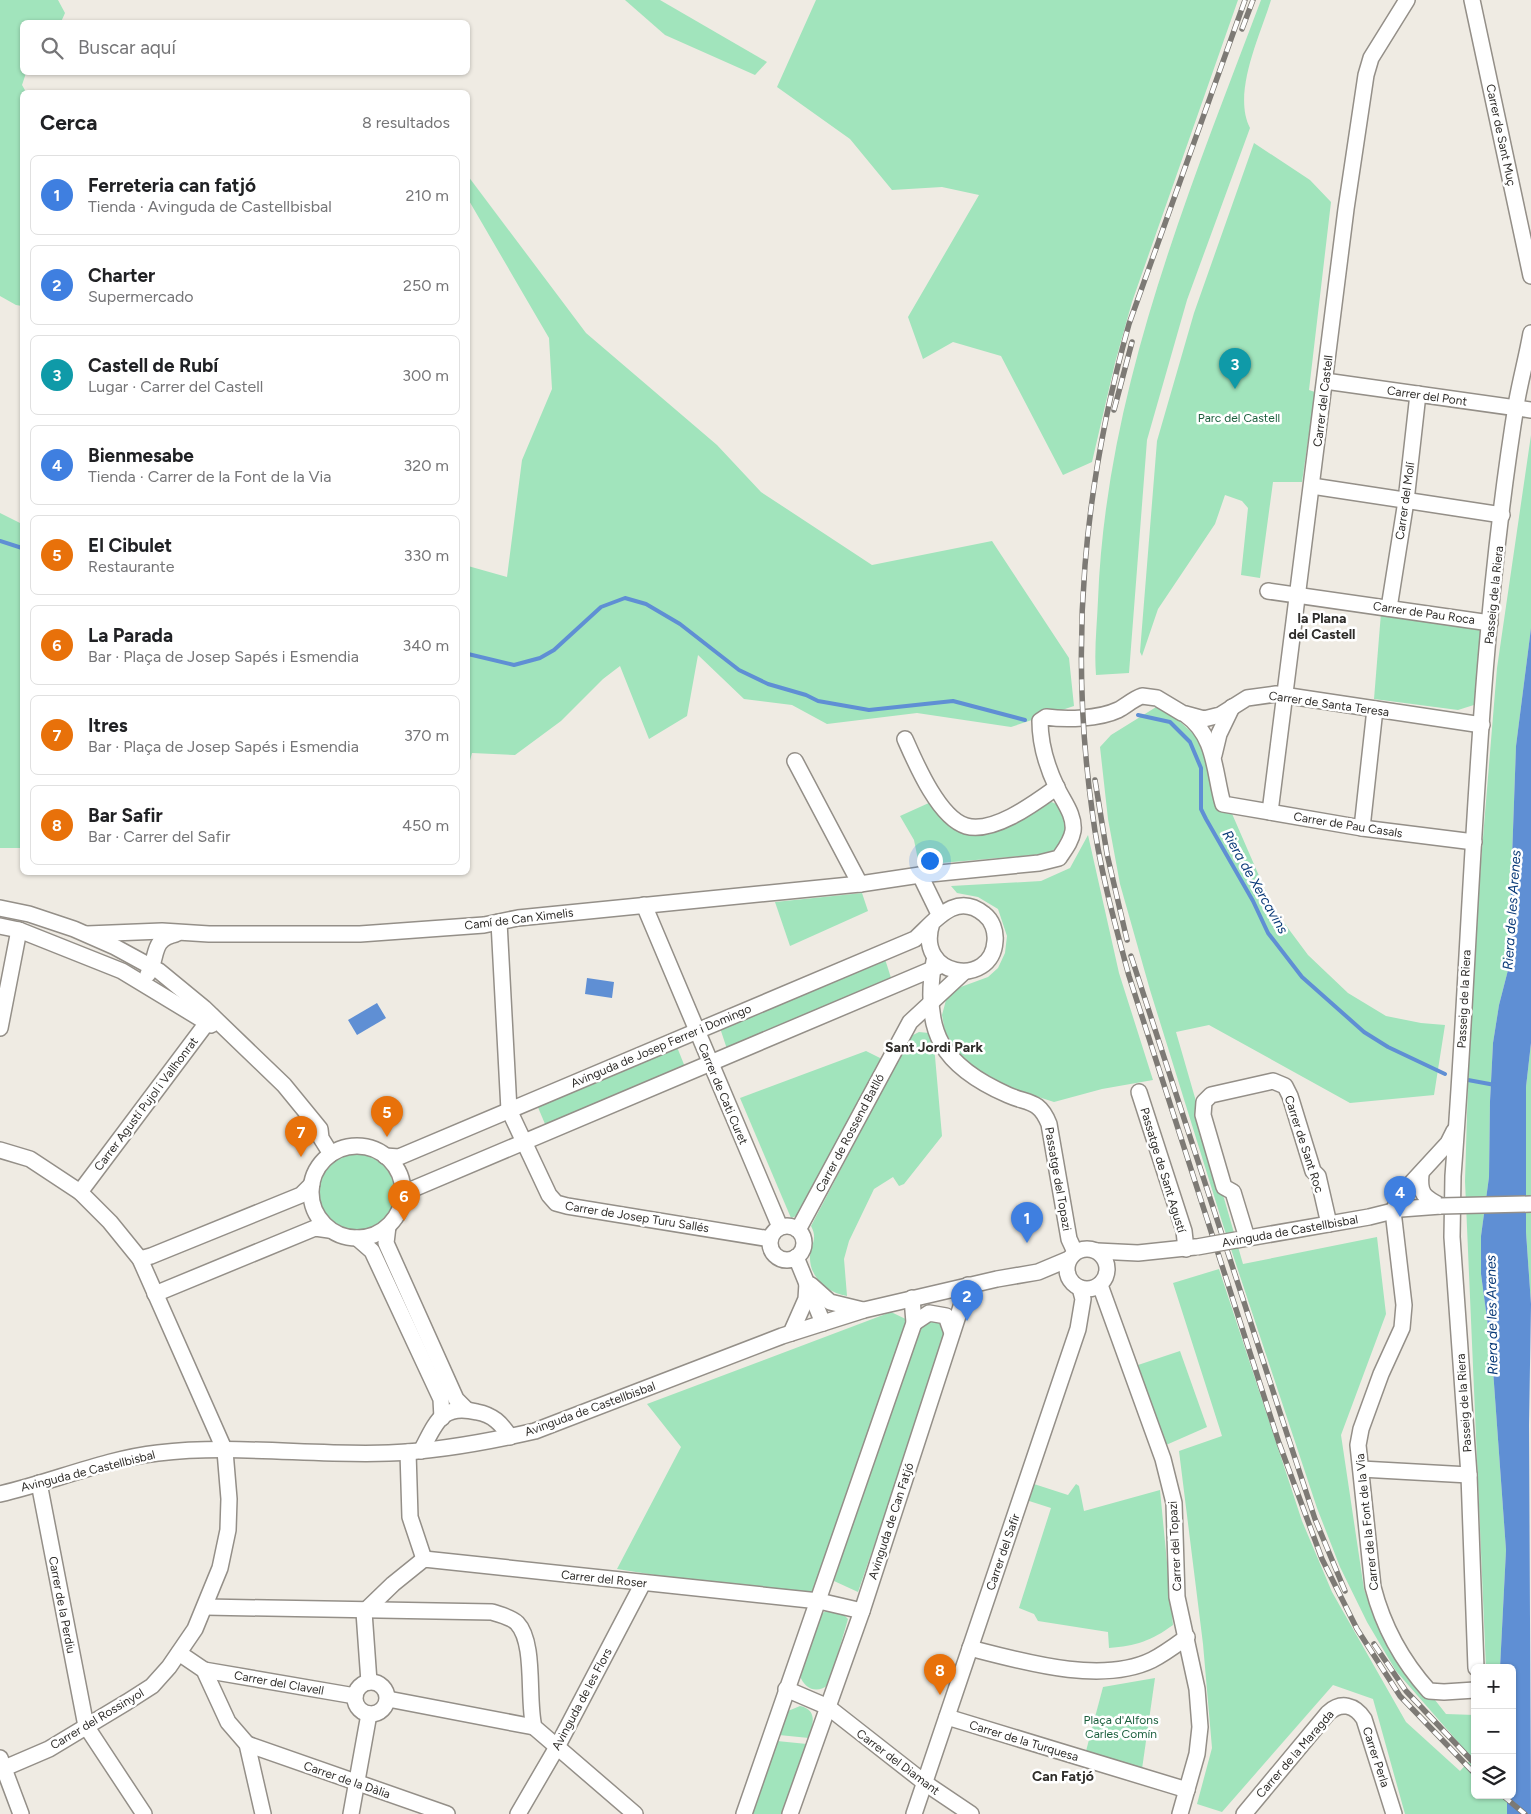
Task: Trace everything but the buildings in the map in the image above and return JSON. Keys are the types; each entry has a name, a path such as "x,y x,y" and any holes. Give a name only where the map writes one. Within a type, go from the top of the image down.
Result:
{"street":[{"name":"Carrer del Castell","path":"1270,812 1346,209 1368,67 1407,0"},
{"name":"Carrer de Sant Muç","path":"1472,0 1531,273"},
{"name":"Passeig de la Riera","path":"1476,1664 1469,1475 1452,1237 1456,1125 1490,623 1502,515 1526,409 1531,333"},
{"name":"Carrer del Pont","path":"1325,381 1526,409"},
{"name":"Carrer del Molí","path":"1389,608 1406,500 1418,394"},
{"path":"1312,486 1502,515"},
{"name":"Carrer de Pau Roca","path":"1268,591 1490,623"},
{"name":"Carrer de Santa Teresa","path":"1072,717 1099,715 1118,710 1142,696 1157,698 1182,713 1204,719 1213,718 1246,698 1262,695 1285,696 1482,725"},
{"path":"1214,762 1219,734 1232,705"},
{"path":"1362,828 1375,709"},
{"path":"1182,713 1192,720 1202,732 1208,742 1214,762"},
{"name":"Camí de Can Ximelis","path":"73,937 162,931 176,934 360,934 498,922 518,918 644,904 860,884 920,874 1039,863 1059,858 1069,844 1073,829 1072,816 1057,787 1041,742 1040,721 1046,717 1072,717"},
{"path":"905,740 926,784 950,816 965,826 980,826 1002,820 1039,800 1057,787"},
{"path":"795,761 860,884"},
{"name":"Carrer de Pau Casals","path":"1214,762 1223,804 1362,828 1474,842"},
{"path":"920,874 936,919 929,940 936,964"},
{"name":"Carrer de Cati Curet","path":"644,904 710,1063 775,1233"},
{"path":"403,1196 413,1189 524,1144 936,964 964,972 984,964 991,956 995,946 993,925 979,910 969,906 958,905 936,919"},
{"path":"0,908 29,914 73,937 128,974 210,1019"},
{"path":"0,915 18,924 20,930 0,1028"},
{"name":"Avinguda de Josep Ferrer i Domingo","path":"385,1156 400,1157 915,939 936,919"},
{"name":"Carrer de Josep Turu Sallés","path":"498,922 509,1110 549,1195 556,1203 775,1233"},
{"path":"0,926 73,937 152,967 284,1085 320,1129 321,1138 331,1154"},
{"path":"128,974 141,977 148,974 152,967 157,946 168,936 176,934"},
{"name":"Passatge del Topazi","path":"936,964 930,1004 933,1026 945,1050 962,1069 1009,1095 1032,1102 1044,1111 1049,1124 1072,1256"},
{"name":"Carrer de Rossend Batlló","path":"798,1230 910,1022 964,972"},
{"name":"Carrer Agustí Pujol i Vallhonrat","path":"80,1192 210,1019"},
{"path":"910,1022 923,1019 933,1026"},
{"name":"Carrer de Sant Roc","path":"1241,1239 1233,1192 1224,1188 1203,1115 1204,1102 1211,1094 1273,1081 1285,1086 1290,1096 1313,1171 1318,1176 1329,1224"},
{"name":"Passatge de Sant Agustí","path":"1139,1092 1184,1231 1192,1248"},
{"path":"1393,1211 1402,1193 1448,1143 1456,1125"},
{"path":"155,1294 315,1228 330,1230 350,1238 374,1235 388,1226 401,1206 403,1196 403,1181 392,1162 385,1156 371,1148 355,1146 339,1149 331,1154 315,1171 310,1193 313,1208 318,1218 330,1230"},
{"name":"Carrer del Rossinyol","path":"0,1150 30,1158 80,1192 110,1222 140,1259 225,1451 230,1500 228,1530 220,1568 205,1607 195,1629 179,1653 152,1686 49,1749 1,1766"},
{"path":"1421,1174 1420,1187 1425,1198 1441,1206"},
{"path":"140,1259 301,1195 312,1184"},
{"name":"Avinguda de Castellbisbal","path":"1097,1251 1138,1253 1192,1248 1393,1211 1441,1206 1531,1204"},
{"name":"Carrer de la Font de la Via","path":"1393,1211 1404,1304 1402,1328 1361,1429 1358,1445 1373,1588 1378,1606 1402,1657 1429,1690 1444,1692 1471,1690"},
{"path":"388,1226 386,1243 456,1399 466,1409"},
{"path":"789,1226 798,1230 804,1244 796,1257 786,1260 777,1257 771,1249 775,1233 789,1226"},
{"path":"357,1238 372,1251 376,1259 441,1399 442,1418"},
{"path":"1077,1286 1067,1273 1072,1256 1090,1248 1097,1251 1104,1258 1104,1278"},
{"path":"1038,1272 1090,1289 1138,1253"},
{"name":"Avinguda de Castellbisbal","path":"4,1495 113,1462 156,1453 414,1451 510,1437 535,1431 823,1323 912,1298 1038,1272 1072,1256"},
{"path":"796,1257 823,1323"},
{"name":"Carrer del Topazi","path":"1104,1278 1168,1478 1174,1503 1177,1597 1187,1637 1200,1727 1198,1754 1180,1814"},
{"path":"807,1282 830,1302 864,1310"},
{"path":"791,1334 806,1299 807,1282"},
{"name":"Avinguda de Can Fatjó","path":"790,1814 862,1611 968,1285"},
{"name":"Carrer del Safir","path":"914,1814 1078,1329 1083,1299 1077,1286"},
{"path":"744,1814 914,1323 912,1298"},
{"path":"914,1323 929,1313 946,1316 952,1333"},
{"path":"364,1612 393,1584 424,1559 410,1517 414,1451 434,1426 456,1408 466,1409 487,1414 501,1423 510,1437"},
{"path":"1361,1469 1469,1475"},
{"name":"Carrer de la Perdiu","path":"39,1483 86,1726"},
{"name":"Carrer del Roser","path":"424,1559 819,1601 862,1611"},
{"name":"Avinguda de les Flors","path":"518,1814 557,1747 643,1583"},
{"path":"205,1607 364,1612 492,1612 504,1616 517,1623 524,1636 528,1652 531,1714 534,1727"},
{"path":"364,1612 369,1682"},
{"path":"970,1648 1028,1663 1092,1670 1126,1667 1151,1661 1187,1637"},
{"path":"179,1653 204,1670 228,1722 247,1744 263,1814"},
{"name":"Carrer del Clavell","path":"204,1670 355,1696"},
{"path":"369,1682 382,1686 388,1699 380,1711 369,1714 360,1710 355,1696 359,1687 369,1682"},
{"path":"786,1689 828,1707"},
{"path":"388,1699 534,1727 635,1814"},
{"name":"Carrer de la Maragda","path":"1244,1813 1328,1713 1335,1708 1350,1706"},
{"name":"Carrer Perla","path":"1350,1706 1364,1720 1394,1814"},
{"name":"Carrer del Diamant","path":"828,1707 925,1783 971,1814"},
{"path":"351,1814 369,1714"},
{"name":"Carrer de la Turquesa","path":"947,1717 1187,1790"},
{"path":"86,1726 144,1814"},
{"name":"Carrer de la Dàlia","path":"247,1744 447,1814"},
{"path":"1,1766 21,1814"}],"green space":[{"path":"0,0 58,0 65,13 62,20 20,20 20,75 25,75 22,85 25,90 20,90 20,306 0,296"},
{"path":"625,0 660,0 767,62 755,75 665,35"},
{"path":"816,0 1238,0 1132,302 1115,363 1092,462 1063,475 1001,356 953,342 923,359 908,317 979,195 942,187 892,190 850,139 777,87"},
{"path":"1261,0 1271,0 1255,47 1246,82 1245,114 1250,128 1187,300 1147,440 1129,673 1096,675 1095,656 1104,522 1117,445 1134,369 1155,294 1179,220"},
{"name":"Parc del Castell","path":"1254,143 1310,180 1331,202 1309,390 1315,392 1302,482 1273,482 1260,578 1241,575 1248,508 1242,501 1225,495 1215,524 1158,609 1142,656 1140,652 1157,441 1194,313"},
{"path":"470,179 586,333 717,445 761,492 872,565 992,541 1069,658 1074,706 1011,727 917,713 827,724 792,705 744,699 698,655 687,716 649,739 620,666 603,679 561,721 515,755 472,753 470,760 470,567 507,577 522,460 552,389 549,338 470,202"},
{"path":"1531,435 1531,628 1516,746 1508,970 1499,1005 1493,1043 1489,1177 1481,1236 1481,1274 1492,1356 1506,1550 1500,1664 1486,1664 1465,1181 1471,983 1497,668"},
{"path":"0,513 20,523 20,848 0,848"},
{"path":"1381,613 1481,627 1477,704 1458,710 1374,699"},
{"path":"1161,704 1200,740 1273,908 1308,955 1348,993 1386,1016 1421,1023 1445,1025 1434,1095 1350,1103 1209,1025 1176,1032 1243,1264 1377,1237 1386,1314 1341,1435 1364,1589 1377,1626 1446,1714 1471,1715 1471,1757 1396,1671 1367,1622 1340,1567 1317,1508 1224,1228 1150,990 1120,884 1108,819 1100,747 1111,735"},
{"path":"931,802 943,818 958,831 969,834 982,834 1007,827 1051,802 1056,804 1063,812 1066,835 1058,847 1044,854 919,865 914,840 900,816"},
{"path":"1088,835 1119,973 1153,1080 1102,1089 1054,1102 1001,1085 980,1073 957,1051 945,1032 942,1015 946,1000 958,988 988,977 998,968 1005,953 1007,936 998,909 978,897 957,893 951,886 1041,881 1070,868"},
{"path":"862,893 868,911 790,946 775,902"},
{"path":"885,959 892,981 727,1049 720,1028"},
{"path":"919,1032 929,1033 934,1045 942,1136 904,1184 899,1186 893,1177 874,1189 849,1241 844,1259 847,1296 833,1292 816,1278 813,1271 810,1256 814,1234 811,1226 905,1047 913,1035"},
{"path":"1531,1043 1531,1304 1526,1232 1526,1087"},
{"path":"677,1047 685,1067 545,1124 537,1105"},
{"path":"866,1051 880,1058 881,1064 799,1215 791,1218 740,1098"},
{"path":"356,1154 371,1157 384,1165 392,1178 395,1193 392,1208 384,1221 371,1229 356,1232 341,1229 328,1221 320,1208 317,1193 320,1178 328,1165 341,1157"},
{"path":"1219,1269 1302,1521 1332,1592 1406,1722 1460,1771 1471,1759 1471,1799 1507,1799 1507,1814 1405,1814 1373,1699 1333,1685 1222,1812 1197,1804 1212,1748 1203,1644 1179,1451 1222,1436 1173,1283"},
{"path":"891,1312 914,1323 819,1601 617,1569 681,1447 647,1404"},
{"path":"929,1318 942,1325 945,1339 858,1592 834,1581 913,1340 921,1322"},
{"path":"1180,1351 1207,1427 1166,1445 1138,1365"},
{"path":"1034,1484 1068,1495 1076,1484 1079,1486 1084,1511 1160,1490 1173,1625 1143,1642 1109,1648 1108,1632 1038,1621 1034,1614 1019,1608 1051,1508 1026,1500"},
{"path":"830,1609 841,1612 848,1619 829,1684 816,1690 805,1685 800,1676 819,1615"},
{"name":"Plaça d'Alfons Carles Comín","path":"1155,1678 1142,1769 1086,1751 1103,1687"},
{"path":"800,1706 806,1708 812,1714 813,1723 809,1738 779,1735 788,1711"},
{"path":"777,1741 807,1744 783,1814 753,1814"}],"water":[{"name":"Riera de les Arenes","path":"1531,628 1531,1043 1526,1087 1526,1232 1531,1304 1529,1425 1531,1814 1507,1814 1507,1799 1516,1799 1516,1664 1500,1664 1506,1550 1492,1356 1481,1274 1481,1236 1489,1177 1493,1043 1499,1005 1508,970 1516,746"},
{"path":"587,978 614,982 612,998 585,994"},
{"path":"377,1003 386,1018 357,1035 348,1020"}],"waterway":[{"path":"0,541 20,547"},
{"path":"470,654 514,665 540,658 554,650 601,607 625,598 646,604 680,624 739,670 768,684 806,695 818,701 869,710 953,701 1025,720"},
{"name":"Riera de Xercavins","path":"1138,715 1170,722 1190,742 1201,768 1201,809 1253,901 1268,933 1302,977 1364,1032 1388,1047 1445,1074"},
{"name":"Riera de Xercavins","path":"1468,1080 1495,1085"}],"railway":[{"path":"1245,0 1129,324 1101,445 1091,505 1085,565 1082,626 1085,748 1092,810 1103,873 1129,976 1279,1443 1322,1559 1357,1629 1400,1696 1471,1770"},
{"path":"1242,29 1253,0"},
{"path":"1114,410 1132,342"},
{"path":"1095,780 1107,854 1127,940"},
{"path":"1131,956 1315,1519 1345,1591"},
{"path":"1374,1644 1406,1691 1471,1760"},
{"path":"1507,1799 1525,1814"}],"place":[{"name":"Castell de Rubí","path":"1235,389"},
{"name":"El Cibulet","path":"387,1137"},
{"name":"Itres","path":"301,1157"},
{"name":"Bienmesabe","path":"1400,1217"},
{"name":"La Parada","path":"404,1221"},
{"name":"Ferreteria can fatjó","path":"1027,1243"},
{"name":"Charter","path":"967,1321"},
{"name":"Bar Safir","path":"940,1695"}],"district":[{"name":"la Plana del Castell","path":"1322,626"},
{"name":"Sant Jordi Park","path":"934,1047"},
{"name":"Can Fatjó","path":"1063,1776"}]}
